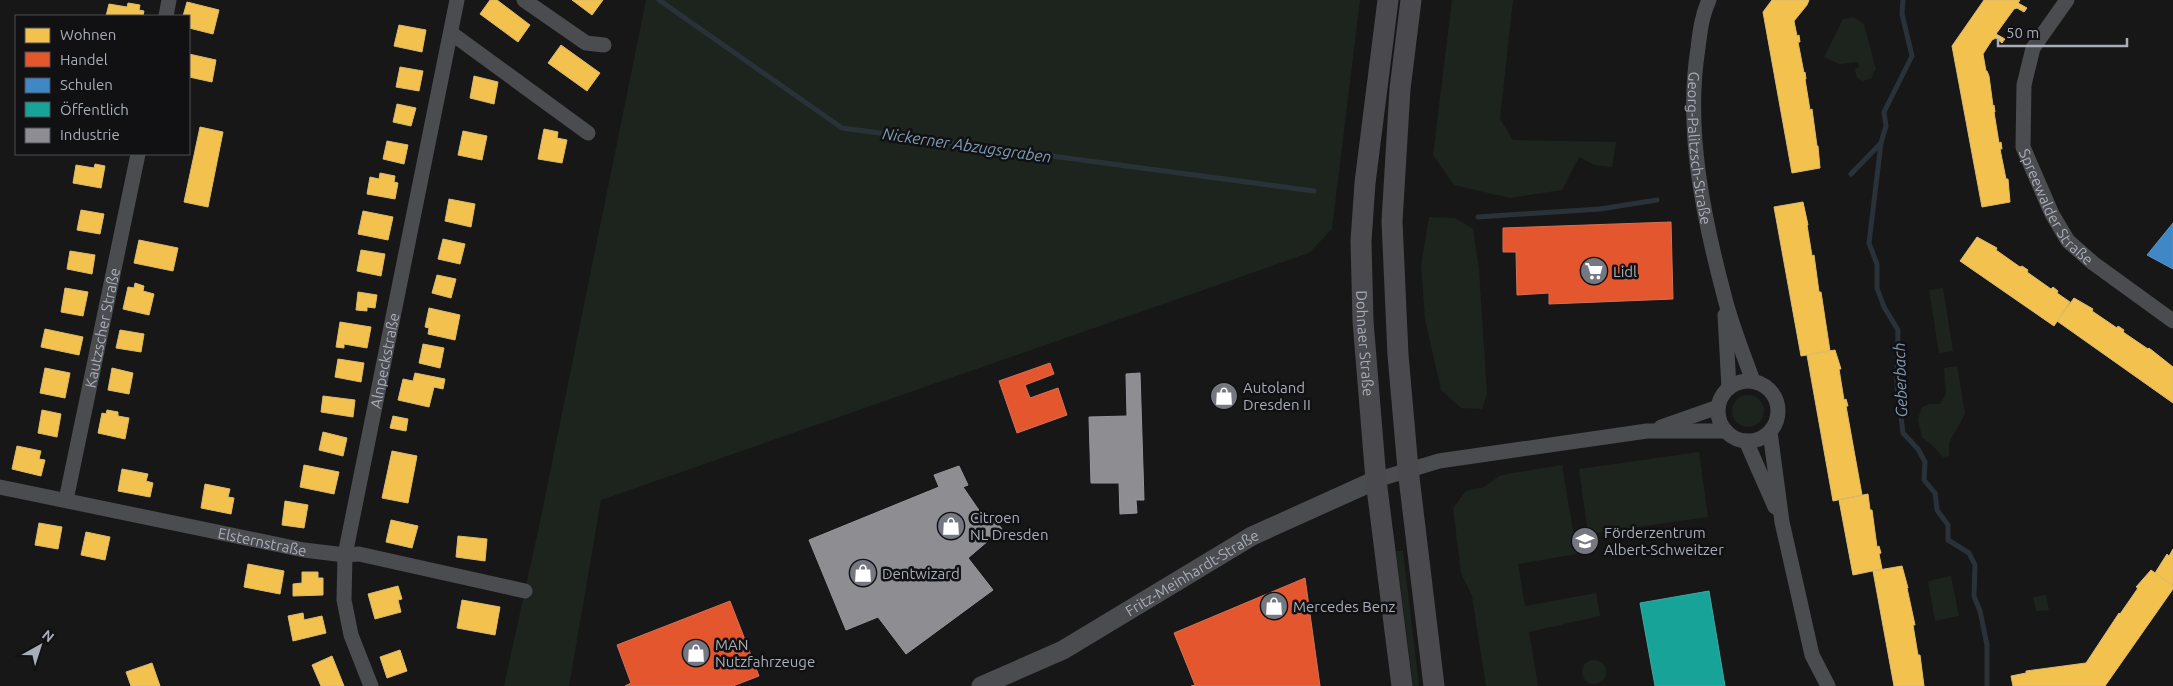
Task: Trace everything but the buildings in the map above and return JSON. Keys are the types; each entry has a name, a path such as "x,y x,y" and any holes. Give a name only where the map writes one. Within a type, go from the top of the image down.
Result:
{"main road":[{"name":"Dohnaer Straße","path":"1388,0 1365,183 1361,241 1363,321 1376,480 1402,686"},
{"name":"Dohnaer Straße","path":"1411,0 1400,89 1392,221 1398,355 1408,469 1434,686"}],"street":[{"path":"166,15 169,0"},
{"name":"Alnpeckstraße","path":"371,686 351,635 344,600 345,554 457,0"},
{"path":"524,0 586,43 604,45"},
{"name":"Georg-Palitzsch-Straße","path":"1709,0 1703,13 1694,73 1693,115 1702,196 1724,296 1753,381"},
{"name":"Spreewalder Straße","path":"2067,0 2033,48 2024,86 2023,147 2052,214 2068,241 2092,263 2173,320"},
{"path":"451,33 588,133"},
{"name":"Kautzscher Straße","path":"66,500 138,155"},
{"name":"Georg-Palitzsch-Straße","path":"1724,296 1729,388"},
{"path":"1753,381 1768,388 1777,402 1778,412 1776,422 1770,432 1754,441 1746,441 1734,438 1726,431 1721,423 1718,407 1723,394 1729,388 1739,382 1753,381"},
{"path":"1647,431 1718,407"},
{"path":"1408,469 1450,459 1647,431 1726,431"},
{"path":"1770,432 1782,522 1812,655 1828,686"},
{"path":"1746,441 1782,522"},
{"name":"Fritz-Meinhardt-Straße","path":"981,686 1063,650 1252,536 1376,480 1408,469"},
{"name":"Elsternstraße","path":"0,487 304,550 359,554 525,590"}],"shaded area":[{"path":"646,0 1360,0 1332,229 1309,253 601,500 569,686 504,686 541,517"},
{"path":"1452,0 1513,0 1500,119 1513,140 1616,142 1612,167 1594,165 1579,157 1562,190 1510,198 1454,185 1433,155"},
{"path":"1853,17 1864,24 1876,70 1873,72 1872,78 1863,81 1857,78 1855,69 1859,67 1858,62 1839,64 1824,57 1843,19"},
{"path":"1429,217 1455,218 1473,229 1479,269 1487,395 1482,409 1461,408 1441,390 1425,319 1421,266"},
{"path":"1943,288 1953,351 1939,353 1929,290"},
{"path":"1957,366 1965,414 1949,443 1949,456 1943,457 1930,443 1922,438 1918,419 1922,407 1930,404 1940,404 1946,394 1944,368"},
{"path":"1748,395 1760,399 1764,411 1760,423 1748,427 1736,423 1732,411 1736,399"},
{"path":"1699,452 1708,517 1588,534 1579,469"},
{"path":"1562,465 1577,554 1518,564 1525,606 1596,593 1600,616 1529,632 1538,686 1486,686 1472,596 1461,573 1453,508 1466,491 1484,487 1501,475"},
{"path":"1396,551 1403,551 1419,686 1413,686"},
{"path":"1951,576 1959,616 1935,621 1928,581"},
{"path":"2046,595 2049,610 2036,611 2033,597"},
{"path":"1594,660 1602,664 1606,672 1602,680 1594,684 1586,680 1582,672 1586,664"}],"waterway":[{"name":"Nickerner Abzugsgraben","path":"659,0 842,128 1314,191"},
{"name":"Geberbach","path":"1903,0 1902,14 1912,56 1884,112 1886,126 1881,143 1869,243 1877,264 1877,288 1884,307 1898,330 1897,385 1903,433 1918,449 1925,462 1924,480 1935,493 1937,510 1948,525 1948,540 1969,553 1975,565 1974,596 1980,611 1987,645 1987,686"},
{"path":"1851,174 1881,143"},
{"path":"1478,217 1600,209 1657,200"}],"place":[{"name":"Lidl","path":"1594,271"},
{"name":"Autoland Dresden II","path":"1224,396"},
{"name":"Citroen NL Dresden","path":"951,526"},
{"name":"Förderzentrum Albert-Schweitzer","path":"1585,541"},
{"name":"Dentwizard","path":"863,573"},
{"name":"Mercedes Benz","path":"1274,606"},
{"name":"MAN Nutzfahrzeuge","path":"696,653"}]}
